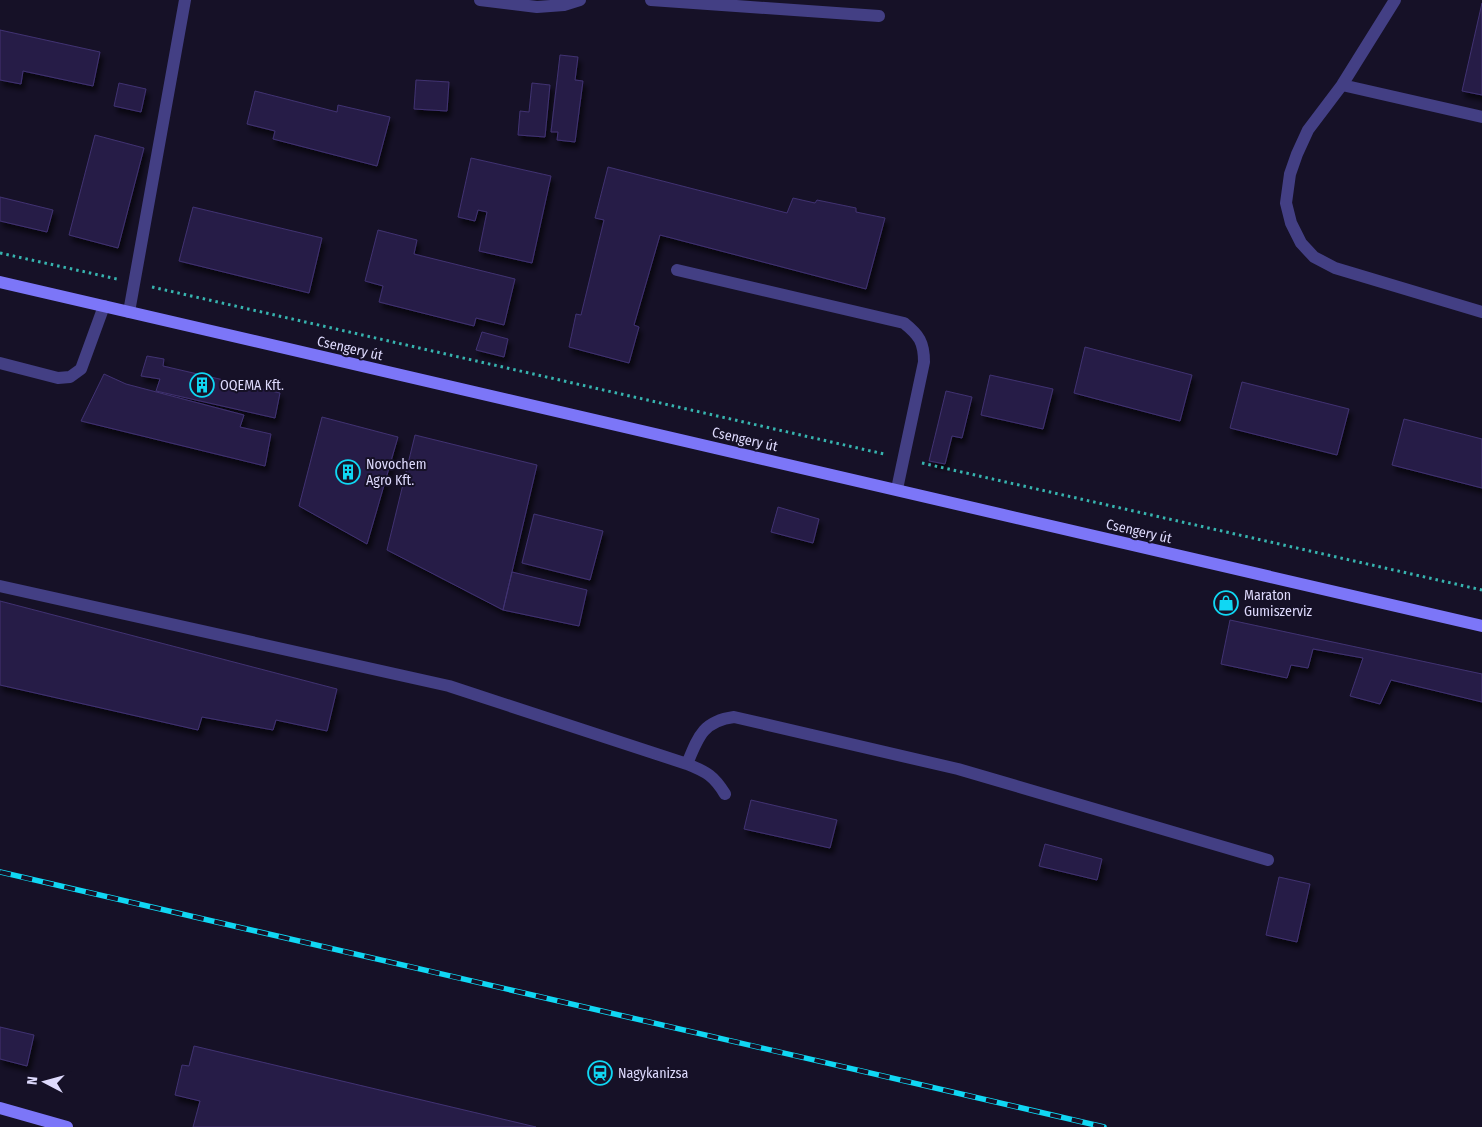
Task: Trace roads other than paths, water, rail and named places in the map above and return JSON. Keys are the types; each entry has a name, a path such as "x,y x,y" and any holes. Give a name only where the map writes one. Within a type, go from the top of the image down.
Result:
{"main road":[{"name":"Csengery út","path":"0,282 1482,626"},
{"path":"0,1108 67,1127"}],"lane":[{"path":"128,312 135,283 185,0"},
{"path":"480,0 537,7 564,5 580,0"},
{"path":"651,0 879,16"},
{"path":"1395,0 1342,85 1308,130 1296,154 1290,174 1286,203 1301,243 1314,257 1335,268 1482,312"},
{"path":"1342,85 1482,117"},
{"path":"676,270 904,323 913,330 924,349 924,362 897,489"},
{"path":"0,363 58,378 70,377 81,369 104,306"},
{"path":"0,586 449,686 687,764 707,772 716,780 725,794"},
{"path":"687,764 697,739 707,726 720,719 734,717 958,768 1268,860"}],"railway":[{"path":"0,872 1104,1127"}],"place":[{"name":"OQEMA Kft.","path":"202,385"},
{"name":"Novochem Agro Kft.","path":"348,472"},
{"name":"Maraton Gumiszerviz","path":"1226,603"},
{"name":"Nagykanizsa","path":"600,1073"}]}
